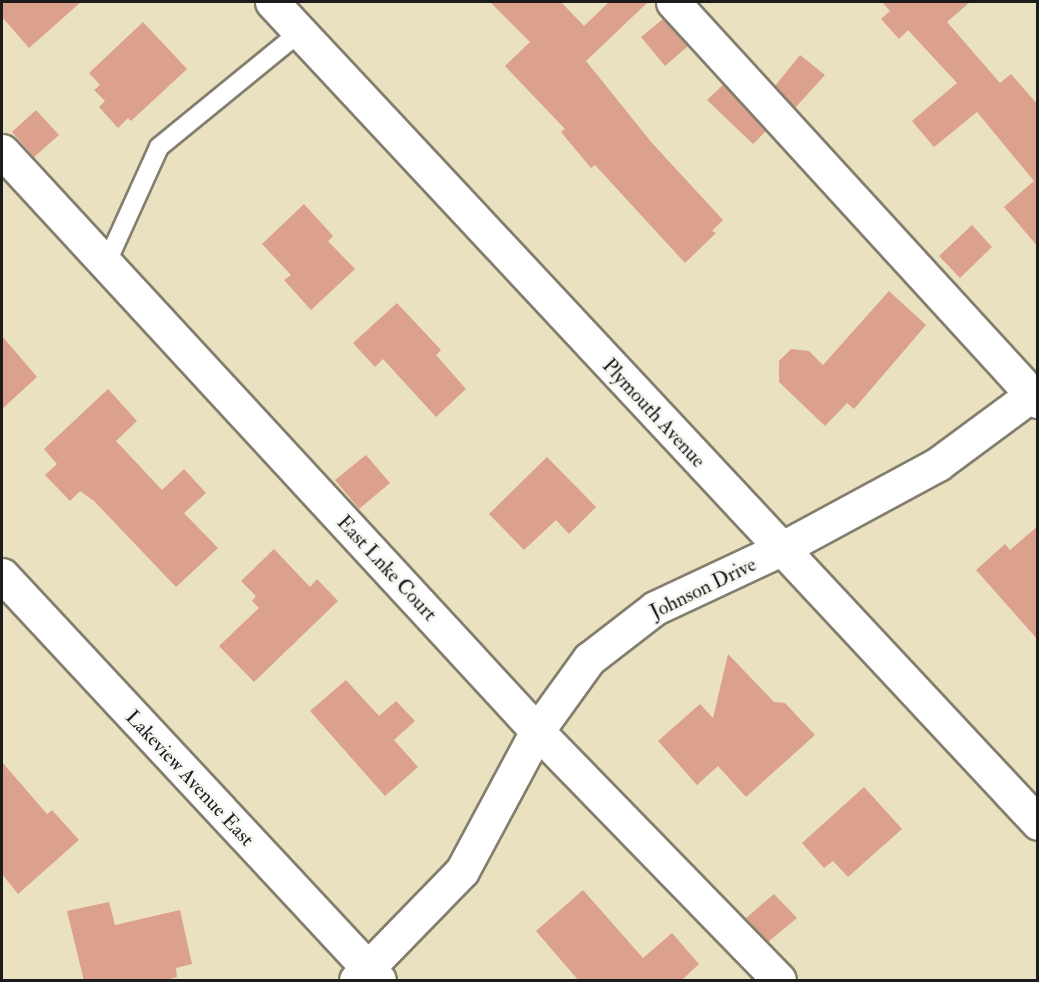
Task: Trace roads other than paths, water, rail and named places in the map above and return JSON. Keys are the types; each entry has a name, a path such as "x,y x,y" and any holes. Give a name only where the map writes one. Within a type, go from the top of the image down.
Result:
{"street":[{"name":"Plymouth Avenue","path":"272,2 1038,823"},
{"path":"673,2 1036,395"},
{"name":"East Lnke Court","path":"2,151 537,731 779,981"},
{"name":"Johnson Drive","path":"368,977 462,871 537,731 589,660 655,608 782,549 938,464 1036,395"},
{"name":"Lakeview Avenue East","path":"2,575 368,977"}],"lane":[{"path":"106,264 159,147 300,32"}]}
